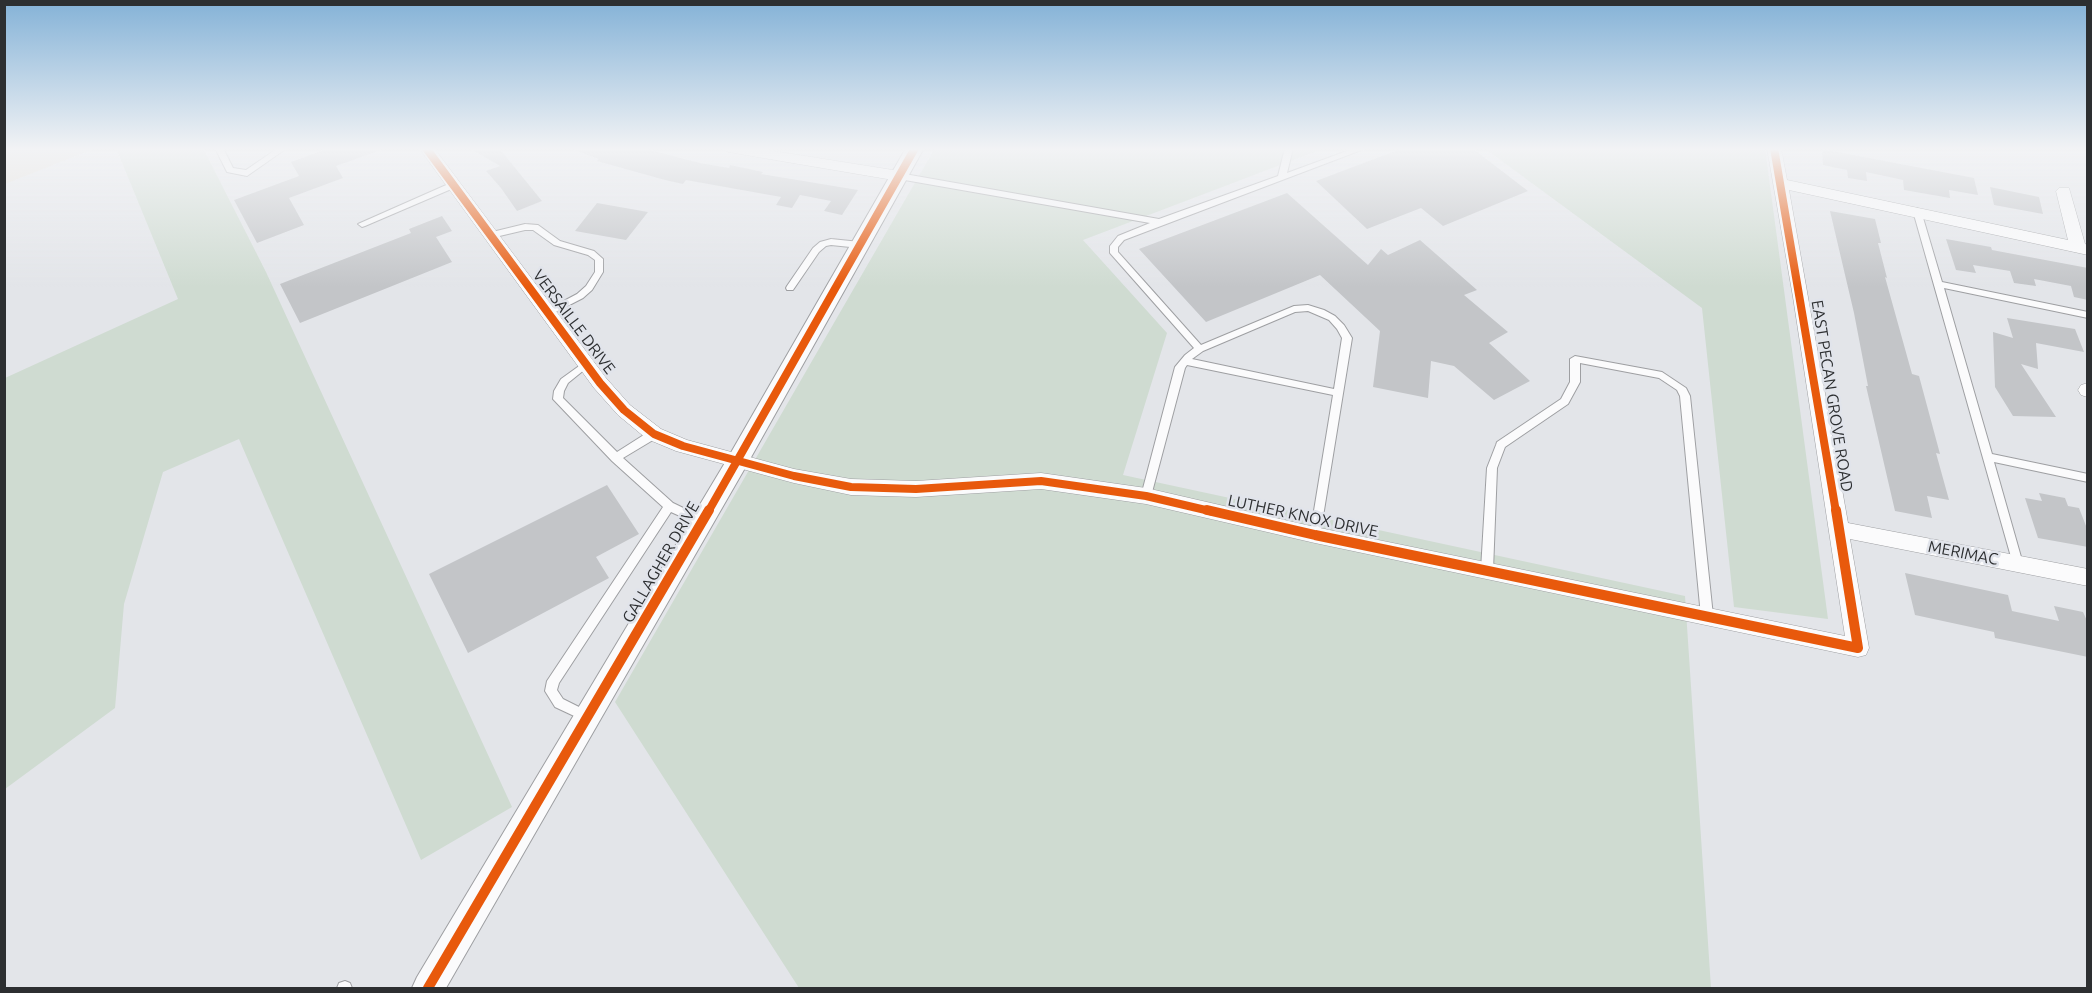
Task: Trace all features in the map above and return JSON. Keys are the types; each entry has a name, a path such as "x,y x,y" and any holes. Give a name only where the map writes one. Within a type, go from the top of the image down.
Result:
{"street":[{"name":"VERSAILLE DRIVE","path":"460,194 586,364 624,410 654,434 737,462"},
{"name":"GALLAGHER DRIVE","path":"428,988 737,462 889,194"},
{"name":"EAST PECAN GROVE ROAD","path":"1782,194 1858,648"},
{"path":"1835,194 2083,249"},
{"path":"2065,194 2083,249"},
{"name":"LUTHER KNOX DRIVE","path":"737,462 851,487 916,489 1041,481 1146,496 1315,535 1858,648"},
{"name":"MERIMAC","path":"1838,529 2088,578"}],"lane":[{"path":"362,224 431,194"},
{"path":"1003,194 1160,222"},
{"path":"1200,350 1114,253 1114,246 1121,238 1235,194"},
{"path":"1917,211 2018,564"},
{"path":"491,235 535,227 557,243 591,253 599,259 599,272 589,288 580,296 548,313"},
{"path":"790,288 816,250 823,244 831,242 860,245"},
{"path":"1939,284 2088,315"},
{"path":"1146,496 1180,367 1184,361 1200,350 1294,309 1308,308 1321,312 1341,327 1347,338 1315,535"},
{"path":"1487,570 1492,468 1500,445 1565,401 1575,382 1575,359 1662,375 1681,387 1685,396 1707,616"},
{"path":"1184,361 1338,393"},
{"path":"586,364 564,381 558,399 616,458 669,506 702,522"},
{"path":"616,458 654,434"},
{"path":"1989,457 2088,478"},
{"path":"588,717 559,703 551,691 553,681 669,506"}],"shaded area":[{"path":"135,194 227,194 266,272 512,807 421,860 239,439 163,472 124,604 115,708 5,789 5,378 178,299"},
{"path":"908,194 1203,194 1083,240 1167,333 1123,475 1685,596 1711,988 799,988 615,702"},
{"path":"1547,194 1771,194 1828,619 1734,607 1702,308"}],"building":[{"path":"249,194 299,194 289,198 304,225 257,243 234,200"},
{"path":"505,194 537,194 542,201 517,211"},
{"path":"766,194 855,194 842,215 824,211 831,201 800,195 792,208 776,205 781,197"},
{"path":"1289,194 1368,265 1381,249 1388,255 1420,240 1477,290 1464,295 1508,332 1489,343 1530,381 1494,400 1454,366 1431,361 1428,398 1373,387 1380,331 1320,275 1206,322 1139,249"},
{"path":"1330,194 1520,194 1443,226 1421,208 1367,229"},
{"path":"1929,194 1950,194 1950,198"},
{"path":"1992,194 2026,194 2039,197 2043,214 1994,205"},
{"path":"597,203 648,212 626,240 575,231"},
{"path":"1830,211 1875,219 1881,243 1878,243 1887,278 1885,277 1912,374 1919,376 1940,454 1936,453 1949,500 1927,496 1932,518 1895,511 1866,386 1868,386 1854,313"},
{"path":"442,216 452,231 436,237 452,262 300,323 280,284 411,233 409,229"},
{"path":"1946,239 2088,268 2088,300 2074,297 2071,286 2034,279 2036,286 2014,283 2010,271 1973,265 1976,273 1956,270"},
{"path":"2007,318 2075,329 2084,352 2036,343 2038,369 2021,364 2056,417 2013,416 1995,387 1993,332 2013,338"},
{"path":"607,485 639,534 596,557 609,578 468,653 429,574"},
{"path":"2039,493 2065,498 2068,506 2079,508 2088,531 2088,547 2038,538 2025,498 2042,501"},
{"path":"1905,573 2008,595 2012,611 2059,621 2054,606 2083,612 2088,623 2088,657 1995,638 1994,632 1915,615"}],"cycle path":[{"path":"460,194 600,383 624,410 654,434 683,446 794,476 851,487 916,489 1041,481 1146,496 1315,535 1858,648 1782,194"},
{"path":"428,988 737,462 889,194"}]}
